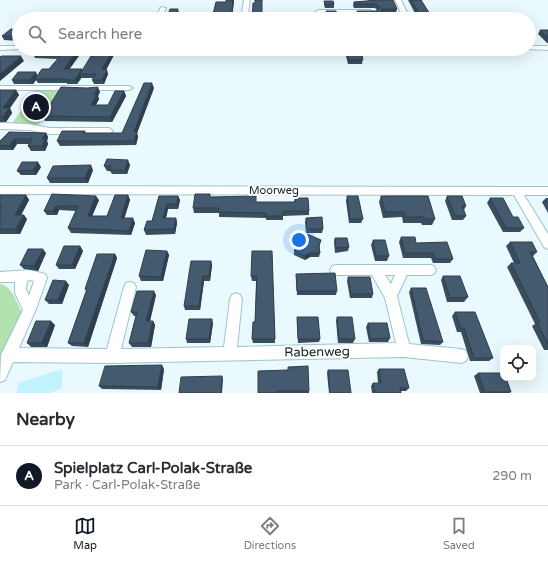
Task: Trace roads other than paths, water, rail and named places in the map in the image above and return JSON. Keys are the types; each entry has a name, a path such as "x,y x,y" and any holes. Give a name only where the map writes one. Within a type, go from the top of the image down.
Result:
{"street":[{"path":"245,12 247,0"},
{"path":"398,0 404,12"},
{"path":"161,12 163,8"},
{"path":"318,12 375,12"},
{"path":"0,48 12,48"},
{"path":"536,48 548,48"},
{"path":"5,55 12,51"},
{"path":"0,88 129,88"},
{"path":"0,126 30,126 50,131 109,131"},
{"name":"Moorweg","path":"0,190 548,191"},
{"path":"517,191 548,244"},
{"path":"336,270 430,270"},
{"path":"375,270 391,296 404,350"},
{"path":"391,296 404,270"},
{"path":"0,277 30,275 41,278 30,309 0,375"},
{"path":"23,276 19,283 20,292 30,309"},
{"path":"112,356 130,287"},
{"path":"230,354 236,299"},
{"name":"Rabenweg","path":"8,356 112,356 404,350 461,356"}],"place":[{"name":"Spielplatz Carl-Polak-Straße","path":"36,107"}]}
